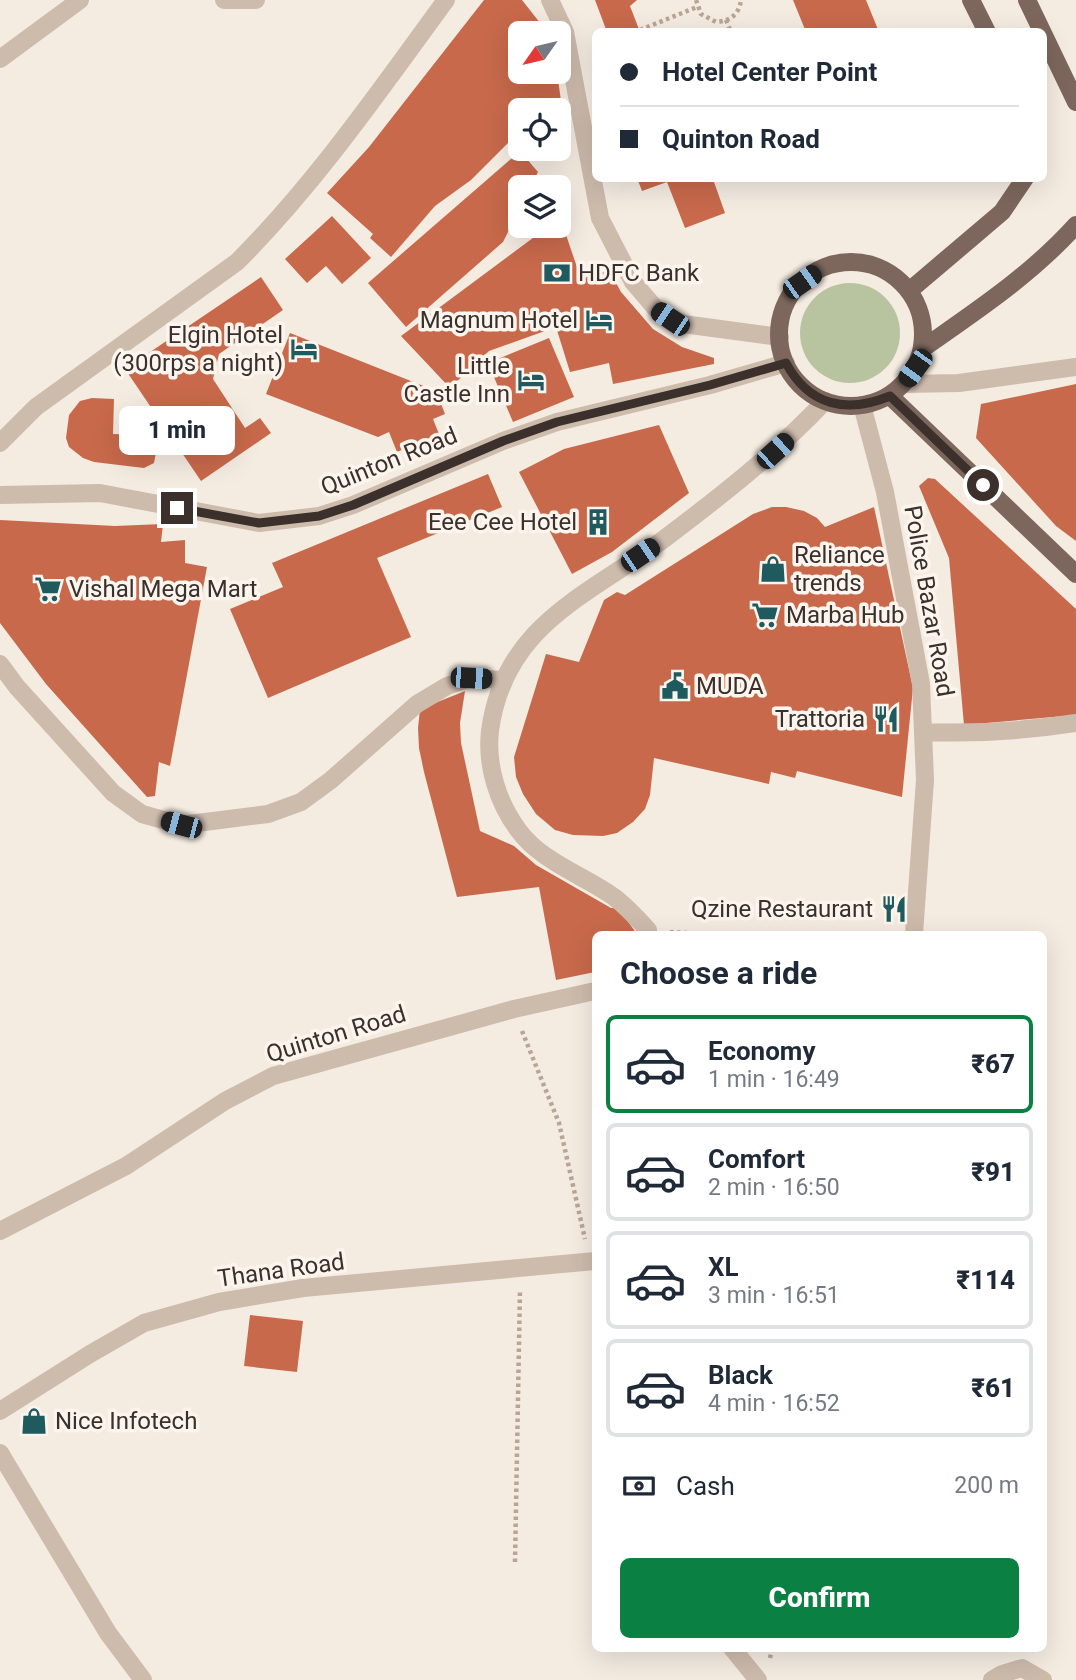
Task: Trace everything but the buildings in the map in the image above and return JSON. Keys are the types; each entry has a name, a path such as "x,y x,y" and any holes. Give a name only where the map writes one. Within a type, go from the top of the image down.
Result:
{"main road":[{"path":"971,0 985,28"},
{"path":"1027,0 1040,28"},
{"path":"1047,42 1076,102"},
{"path":"909,291 1002,212 1022,182"},
{"path":"922,349 1024,276 1056,248 1076,225"},
{"path":"858,262 895,276 909,291 919,309 923,329 922,349 915,368 896,390 862,405 825,401 802,385 786,363 780,337 782,316 789,298 810,276 837,263 858,262"},
{"path":"896,390 1076,574"}],"street":[{"path":"0,59 80,0"},
{"path":"224,0 256,0"},
{"path":"0,443 36,407 237,262 342,143 446,0"},
{"path":"550,0 565,32 592,175"},
{"path":"593,182 600,218 633,282 657,310 683,324 780,337"},
{"name":"Quinton Road","path":"0,495 100,493 259,523 319,516 353,505 503,441 557,422 710,385 786,363"},
{"path":"896,390 1076,367"},
{"path":"647,931 633,913 612,896 572,874 520,832 498,798 488,749 493,708 503,680 519,651 542,626 578,597 661,541 755,469 825,401"},
{"name":"Police Bazar Road","path":"862,405 885,492 921,684 925,780 914,931"},
{"path":"0,664 17,687 113,793 142,814 181,825 268,814 301,802 331,780 417,704 447,686 471,678 503,680"},
{"path":"923,732 972,734 1034,730 1076,723"},
{"name":"Quinton Road","path":"0,1231 126,1166 225,1101 274,1076 513,1009 592,992"},
{"name":"Thana Road","path":"0,1411 145,1323 219,1302 303,1289 592,1261"},
{"path":"0,1453 108,1633 143,1680"},
{"path":"735,1652 758,1680"},
{"path":"992,1680 1022,1668 1043,1680"}],"path":[{"path":"696,0 697,8 708,19 716,22 726,20 737,12 741,0"},
{"path":"645,28 697,8"},
{"path":"726,20 729,28"},
{"path":"513,1009 559,1123 592,1261"},
{"path":"515,1562 520,1268"}],"green space":[{"path":"850,283 869,287 885,298 896,314 900,333 896,352 885,368 869,379 850,383 831,379 815,368 804,352 800,333 804,314 815,298 831,287"}],"place":[{"name":"HDFC Bank","path":"557,273"},
{"name":"Magnum Hotel","path":"599,320"},
{"name":"Elgin Hotel (300rps a night)","path":"304,349"},
{"name":"Little Castle Inn","path":"531,380"},
{"name":"Eee Cee Hotel","path":"598,522"},
{"name":"Reliance trends","path":"773,569"},
{"name":"Vishal Mega Mart","path":"48,589"},
{"name":"Marba Hub","path":"765,615"},
{"name":"MUDA","path":"675,686"},
{"name":"Trattoria","path":"886,719"},
{"name":"Qzine Restaurant","path":"894,909"},
{"name":"Nice Infotech","path":"34,1421"}],"route":[{"path":"177,508 259,523 319,516 353,505 503,441 557,422 710,385 786,363 808,391 834,404 862,405 890,396 983,485"}]}
